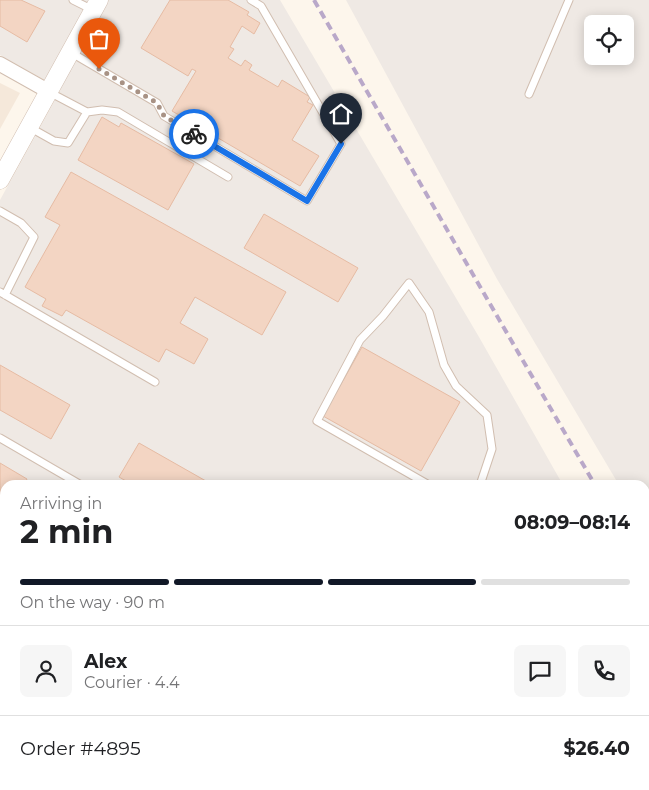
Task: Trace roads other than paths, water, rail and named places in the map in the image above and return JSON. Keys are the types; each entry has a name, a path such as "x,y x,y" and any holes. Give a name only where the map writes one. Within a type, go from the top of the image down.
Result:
{"street":[{"path":"0,180 96,5"},
{"path":"0,64 48,91"}],"lane":[{"path":"73,0 96,5"},
{"path":"70,52 157,103 164,116 307,201 341,144 261,6 251,0"},
{"path":"529,94 570,0"},
{"path":"48,91 87,112 102,110 118,112 228,177"},
{"path":"29,127 54,141 68,143 87,112"},
{"path":"0,211 21,223 34,238 3,294 155,382"},
{"path":"420,480 318,422 360,340 409,283 429,312 444,365 456,386 487,415 492,449 482,480"},
{"path":"0,438 73,480"}],"railway":[{"path":"314,0 592,480"}]}
